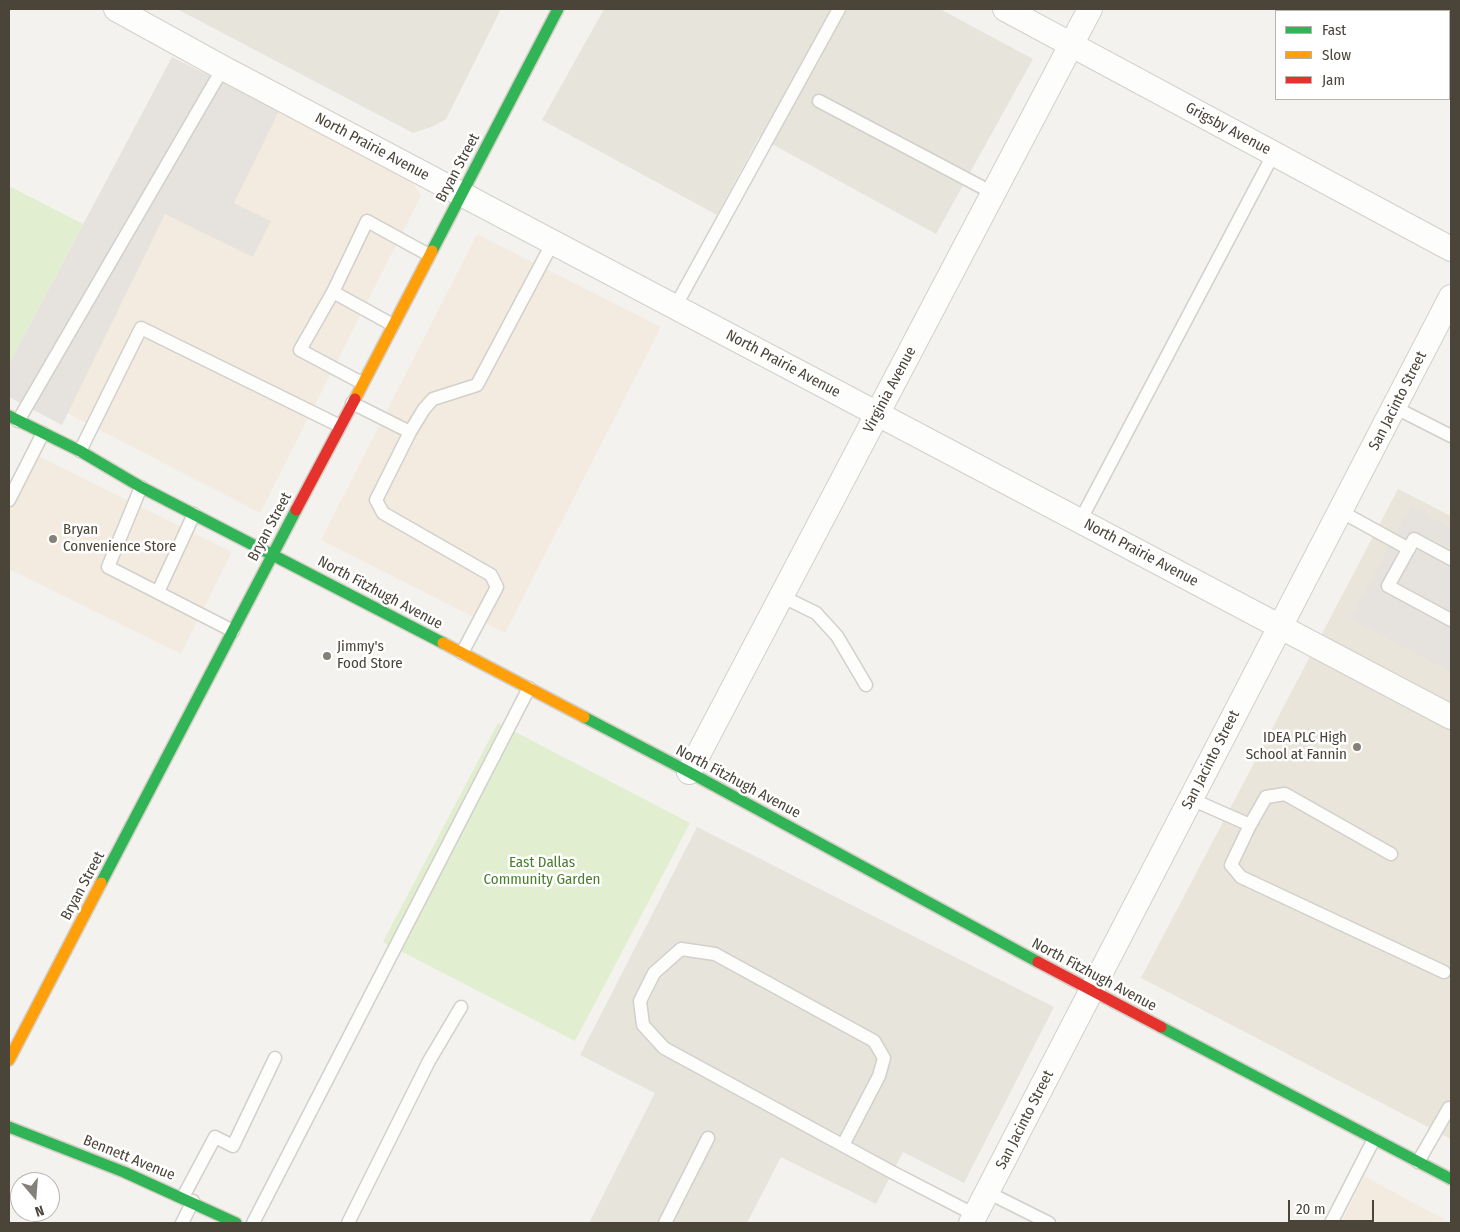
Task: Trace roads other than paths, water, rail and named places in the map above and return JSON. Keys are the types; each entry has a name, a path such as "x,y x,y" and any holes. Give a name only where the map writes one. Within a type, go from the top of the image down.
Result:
{"street":[{"name":"North Prairie Avenue","path":"116,9 223,68 1451,717"},
{"name":"Bryan Street","path":"9,1060 558,9"},
{"name":"Grigsby Avenue","path":"1004,9 1451,248"},
{"name":"Virginia Avenue","path":"689,772 1090,9"},
{"name":"San Jacinto Street","path":"973,1219 1451,297"},
{"name":"North Fitzhugh Avenue","path":"13,418 80,452 141,487 689,772 1092,991 1451,1179"},
{"name":"Bennett Avenue","path":"9,1127 97,1160 188,1199 236,1223"}],"lane":[{"path":"675,307 839,9"},
{"path":"13,418 223,68"},
{"path":"819,101 994,193"},
{"path":"1080,520 1274,153"},
{"path":"362,383 300,350 333,292 367,221 429,255"},
{"path":"462,653 497,587 491,575 383,514 376,500 410,432 424,409 433,399 477,385 553,242"},
{"path":"333,292 393,325"},
{"path":"80,452 141,328 340,426"},
{"path":"352,403 410,432"},
{"path":"1394,407 1451,436"},
{"path":"9,500 43,433"},
{"path":"141,487 108,567 233,631"},
{"path":"1340,511 1409,549"},
{"path":"158,592 194,514"},
{"path":"1451,559 1414,539 1388,586 1451,620"},
{"path":"781,596 816,613 837,636 866,685"},
{"path":"253,1223 528,688"},
{"path":"1392,854 1285,794 1266,797 1250,825 1232,865 1241,877 1444,972"},
{"path":"1191,799 1250,825"},
{"path":"842,1145 879,1076 884,1058 874,1041 715,954 681,949 654,973 640,1001 643,1025 664,1048 973,1219"},
{"path":"348,1223 429,1061 461,1007"},
{"path":"182,1223 188,1199 215,1137 233,1146 274,1058"},
{"path":"1418,1162 1449,1108 1451,1109"},
{"path":"665,1223 708,1138"},
{"path":"1331,1223 1374,1139"},
{"path":"987,1192 1049,1223"}],"place":[{"name":"Bryan Convenience Store","path":"53,539"},
{"name":"Jimmy's Food Store","path":"327,656"},
{"name":"IDEA PLC High School at Fannin","path":"1357,747"}],"park label":[{"name":"East Dallas Community Garden","path":"542,872"}]}
